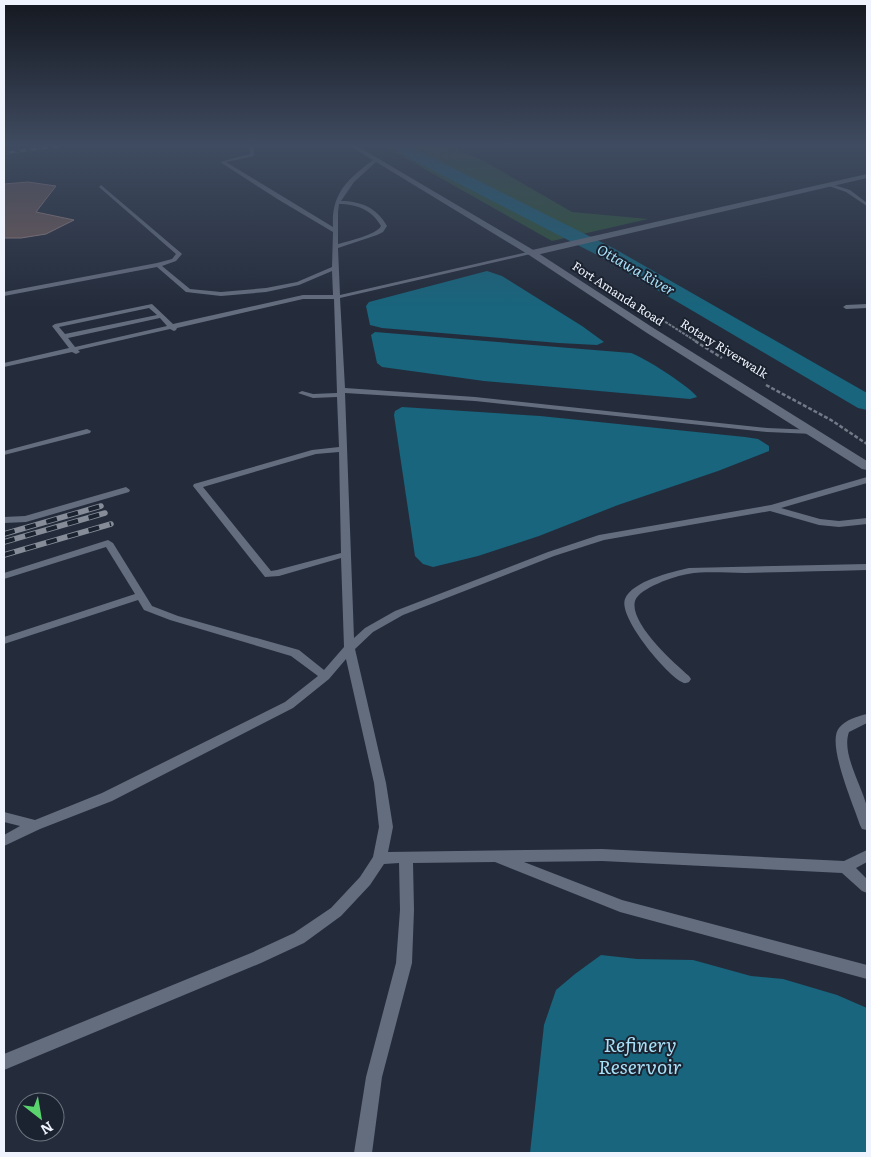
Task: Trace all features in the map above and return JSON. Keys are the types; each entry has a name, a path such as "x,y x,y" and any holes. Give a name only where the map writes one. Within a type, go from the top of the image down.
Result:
{"street":[{"name":"Fort Amanda Road","path":"442,200 532,253 651,331 867,466"},
{"path":"532,253 765,200"}],"lane":[{"path":"4,294 158,265 174,260 179,254 117,200"},
{"path":"281,200 336,231"},
{"path":"4,1062 256,958 299,938 336,912 365,881 380,858 386,827 382,800 349,648 335,268 335,246 336,231 336,206 339,202 359,204 372,212 384,226 381,231 375,234 335,246"},
{"path":"4,371 174,329 311,301 317,298 400,284 532,253"},
{"path":"158,265 188,291 221,294 266,290 299,283 335,268"},
{"path":"75,352 55,326 57,324 152,306 174,329"},
{"path":"846,307 867,306"},
{"path":"63,337 161,316"},
{"path":"4,365 75,352"},
{"path":"302,393 313,396 341,392 474,399 767,430 814,432"},
{"path":"4,453 87,431"},
{"path":"343,449 315,452 196,486 269,575 330,557 345,555"},
{"path":"4,841 36,824 107,797 289,705 325,676 349,648 369,630 399,613 581,543 632,531 772,508 867,480"},
{"path":"4,520 26,518 126,490"},
{"path":"772,508 826,523 839,524 867,521"},
{"path":"4,576 108,543 148,608 174,618 295,653 325,676"},
{"path":"686,680 662,659 650,645 631,616 628,605 630,598 638,592 664,578 689,571 867,567"},
{"path":"4,641 140,596"},
{"path":"867,718 849,726 843,732 840,739 867,825"},
{"path":"4,817 36,824"},
{"path":"380,858 602,855 845,867 867,856"},
{"path":"494,856 620,906 867,972"},
{"path":"363,1153 374,1077 404,963 407,910 406,858"},
{"path":"845,867 867,887"}],"path":[{"name":"Rotary Riverwalk","path":"640,307 728,361"},
{"name":"Rotary Riverwalk","path":"761,383 831,420 867,444"}],"green space":[{"path":"479,200 551,200 572,212 648,219 552,241"}],"water":[{"path":"487,271 502,276 604,342 597,345 559,343 382,328 370,325 366,306 369,302"},
{"path":"375,332 631,353 666,373 697,397 690,399 484,381 382,367 377,363 371,335"},
{"path":"402,407 540,416 745,437 758,439 769,446 769,451 718,471 618,505 539,536 478,556 433,567 423,564 415,556 394,415 395,411"},
{"name":"Refinery Reservoir","path":"601,955 637,959 693,960 751,976 783,979 837,995 867,1008 867,1153 530,1153 544,1025 556,990"}],"building":[{"path":"4,200 45,200 36,212 74,220 46,234 21,238 4,238"}],"waterway":[{"name":"Ottawa River","path":"503,200 608,253 867,403"}],"railway":[{"path":"4,534 101,506"},
{"path":"4,542 105,513"},
{"path":"4,555 111,524"}]}
